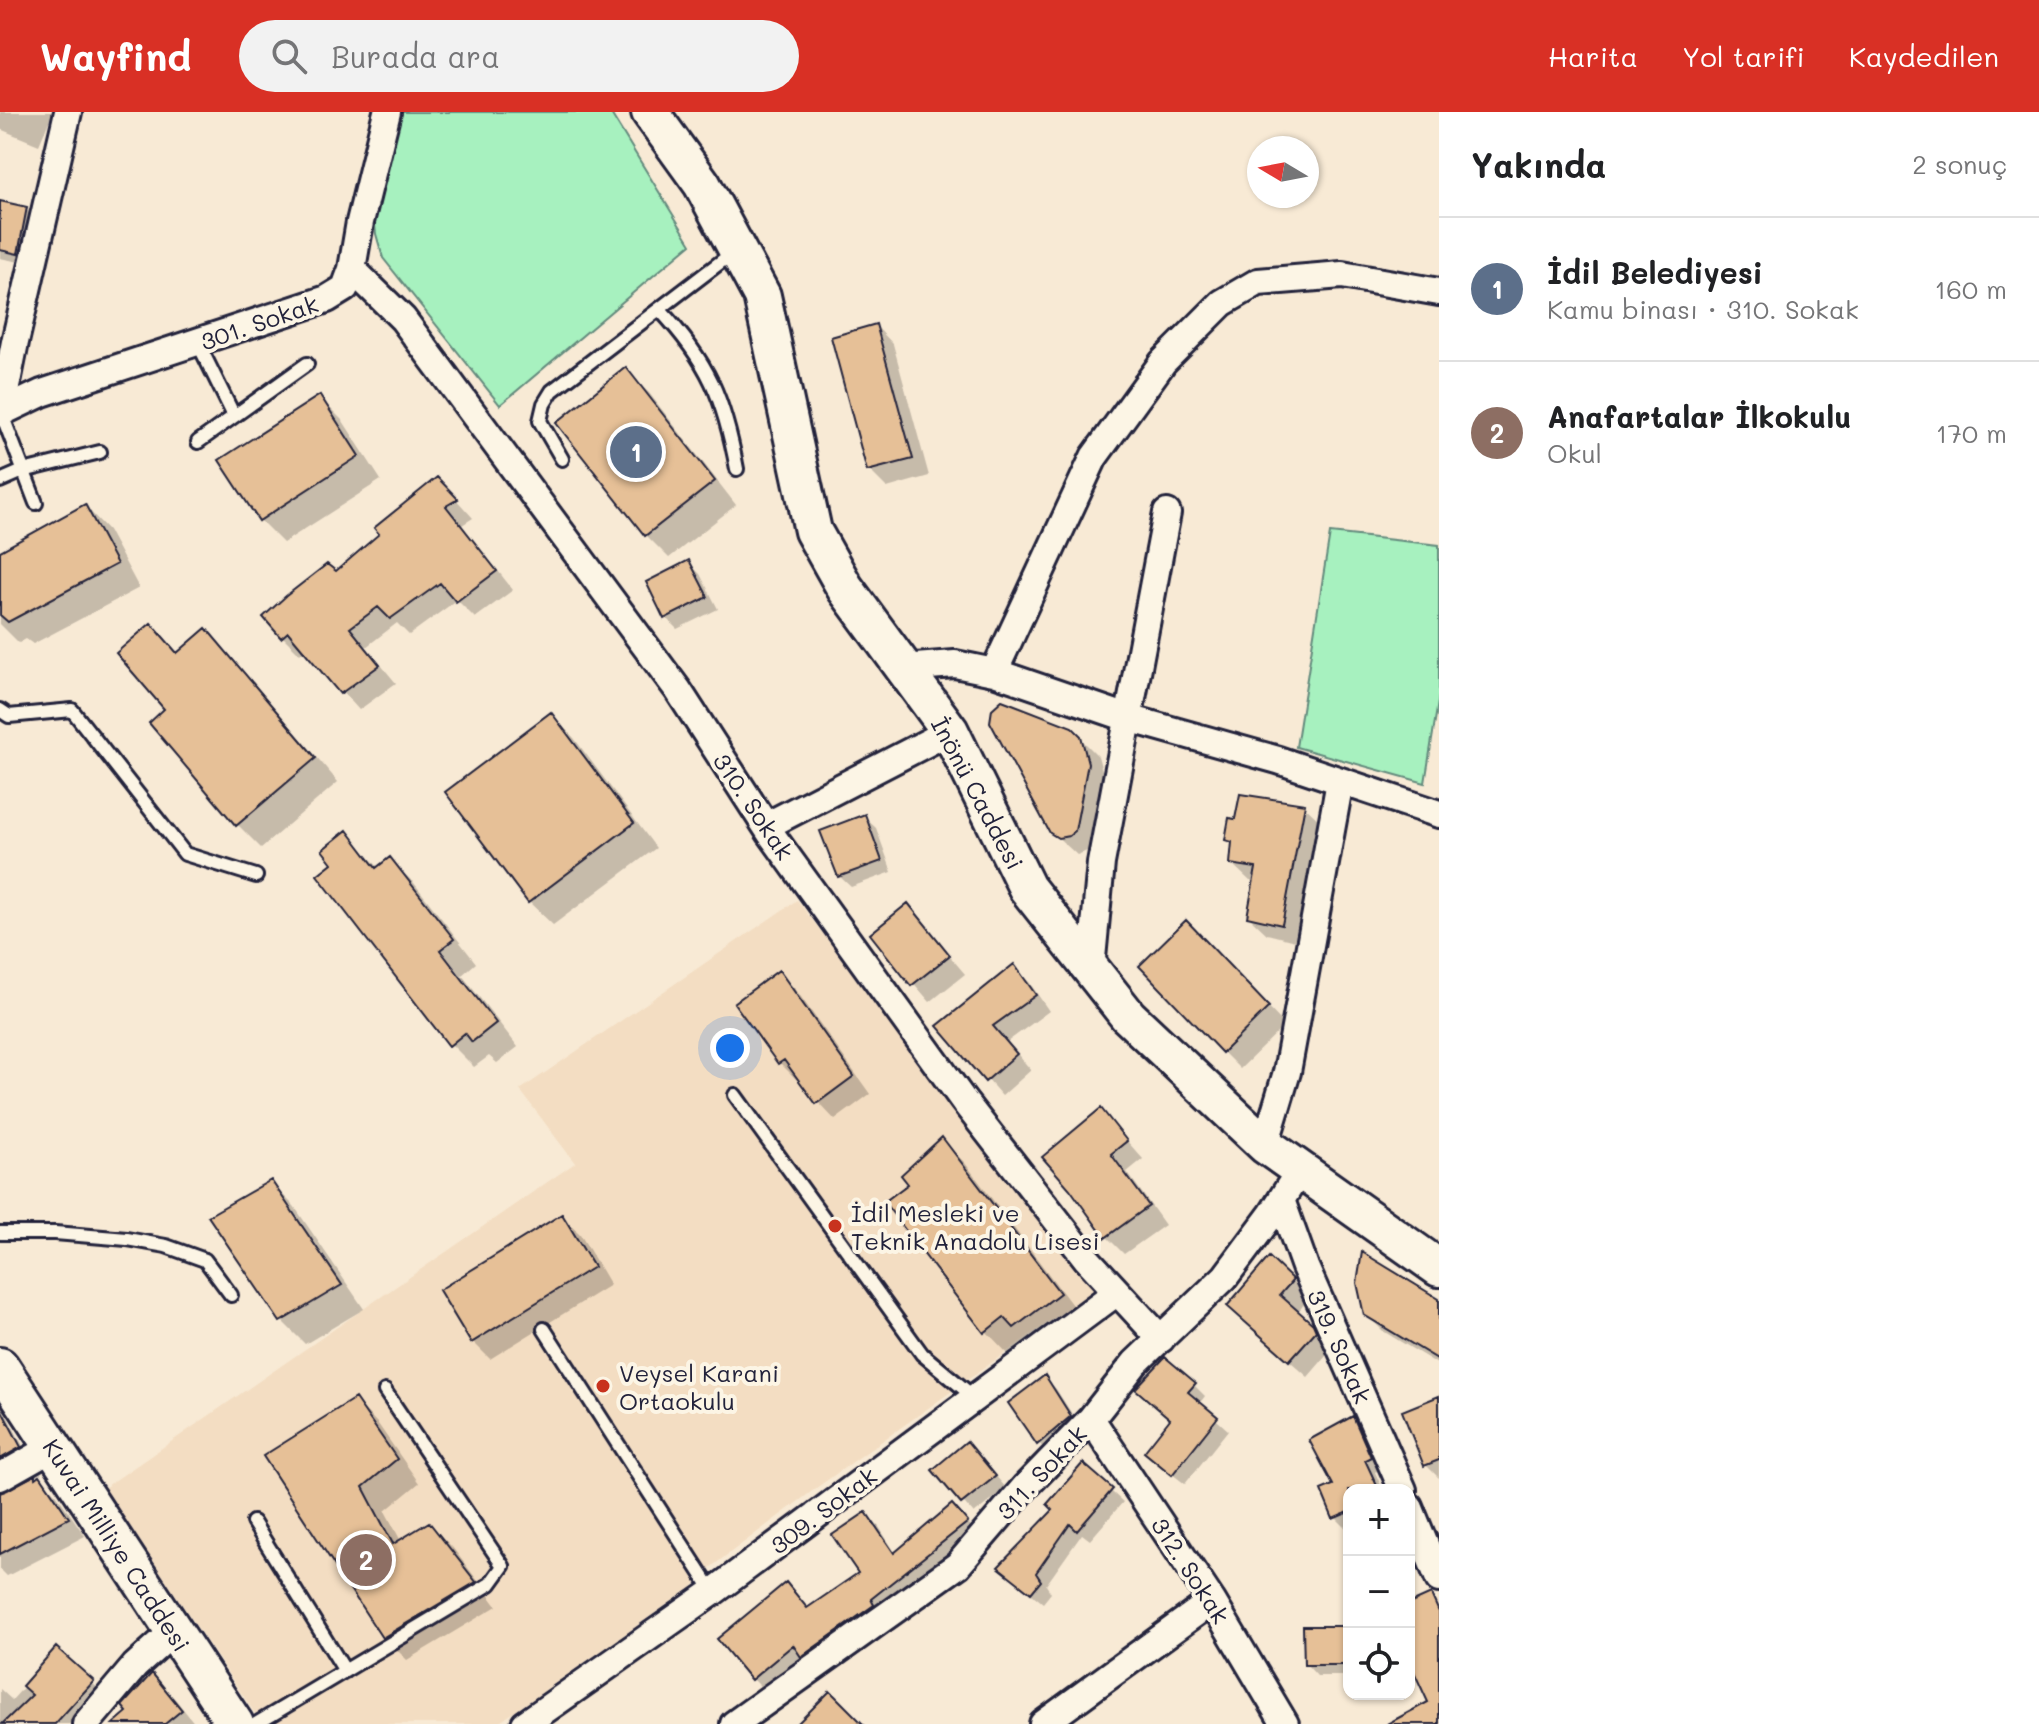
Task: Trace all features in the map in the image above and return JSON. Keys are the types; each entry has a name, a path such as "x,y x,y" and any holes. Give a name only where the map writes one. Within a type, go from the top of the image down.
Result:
{"street":[{"path":"1,413 68,112"},
{"name":"301. Sokak","path":"1,413 42,393 327,299 345,288 387,112"},
{"name":"İnönü Caddesi","path":"650,112 702,184 762,296 813,531 845,588 950,731 1027,888 1128,1016 1265,1145 1291,1185 1439,1268"},
{"name":"310. Sokak","path":"352,269 403,319 678,690 766,826 963,1100 1087,1259 1161,1339"},
{"path":"994,672 1094,457 1163,362 1222,303 1258,282 1342,275 1439,292"},
{"path":"1091,969 1101,863 1167,513"},
{"path":"902,668 955,664 994,672 1128,718 1278,760 1439,814"},
{"path":"766,826 950,731"},
{"path":"1265,1145 1287,1072 1340,781"},
{"name":"311. Sokak","path":"734,1724 958,1565 1025,1487 1091,1419 1135,1363 1225,1277 1291,1185"},
{"name":"319. Sokak","path":"1291,1185 1305,1267 1400,1484"},
{"name":"309. Sokak","path":"525,1724 713,1592 1117,1292"},
{"name":"Kuvai Milliye Caddesi","path":"0,1366 235,1724"},
{"name":"312. Sokak","path":"1091,1419 1212,1601 1285,1724"},
{"path":"0,1477 53,1447"},
{"path":"1415,1521 1439,1579"},
{"path":"1043,1724 1212,1601"},
{"path":"86,1724 135,1666 174,1631"}],"lane":[{"path":"562,459 540,421 544,404 552,391 737,250"},
{"path":"659,309 703,363 727,417 737,469"},
{"path":"198,343 234,416"},
{"path":"198,442 307,364"},
{"path":"1,413 36,503"},
{"path":"0,481 23,471 100,452"},
{"path":"0,710 9,716 72,710 185,854 256,876"},
{"path":"735,1095 922,1354 975,1398"},
{"path":"0,1233 55,1233 127,1239 166,1246 205,1260 231,1295"},
{"path":"544,1329 713,1592"},
{"path":"256,1724 490,1584 503,1566 385,1391"},
{"path":"253,1522 345,1671"}],"shaded area":[{"path":"797,900 1095,1289 819,1486 711,1567 692,1587 497,1724 262,1724 104,1488 575,1163 520,1090"}],"green space":[{"path":"402,112 610,112 691,244 500,405 383,258 373,208"},
{"path":"1330,533 1439,545 1439,696 1425,783 1296,747"}],"building":[{"path":"0,201 27,207 18,254 0,250"},
{"path":"876,324 913,459 867,471 831,337"},
{"path":"626,367 715,481 645,536 556,423"},
{"path":"320,395 359,456 259,521 219,460"},
{"path":"437,477 458,499 446,506 497,571 456,602 440,583 390,619 378,607 350,628 380,665 340,694 288,632 281,638 263,617 327,564 336,571 379,534 374,528"},
{"path":"85,504 117,564 8,622 0,615 0,551"},
{"path":"689,560 708,597 664,619 646,582"},
{"path":"151,623 177,653 206,628 316,758 236,826 149,723 164,709 116,653"},
{"path":"1002,700 1072,727 1081,736 1088,763 1075,831 1069,836 1058,838 1050,833 990,722 992,709"},
{"path":"551,712 634,823 528,903 445,792"},
{"path":"1240,794 1305,804 1282,925 1247,917 1256,868 1230,864 1232,842 1225,840 1229,818 1235,819"},
{"path":"865,814 882,861 838,877 820,831"},
{"path":"347,830 376,868 390,857 454,939 440,950 496,1023 472,1042 465,1033 449,1046 317,875 332,863 322,850"},
{"path":"908,903 950,955 911,986 870,934"},
{"path":"1186,920 1269,1007 1222,1053 1139,966"},
{"path":"1014,964 1036,995 993,1026 1017,1054 985,1082 937,1026"},
{"path":"779,970 854,1076 816,1104 784,1060 778,1064 734,1003"},
{"path":"1101,1108 1127,1141 1111,1154 1149,1206 1105,1238 1070,1189 1042,1157"},
{"path":"942,1137 1060,1293 1014,1328 1004,1317 984,1333 884,1202 908,1184 901,1175"},
{"path":"271,1180 342,1285 280,1322 208,1216"},
{"path":"562,1214 594,1267 471,1343 439,1290"},
{"path":"1362,1252 1439,1299 1439,1360 1364,1315 1357,1283"},
{"path":"1269,1257 1293,1280 1280,1295 1313,1324 1316,1331 1289,1361 1227,1306"},
{"path":"1165,1357 1196,1383 1188,1392 1218,1417 1172,1475 1144,1452 1170,1419 1135,1389"},
{"path":"1045,1375 1071,1416 1037,1445 1008,1403"},
{"path":"1439,1396 1439,1460 1424,1466 1402,1411"},
{"path":"355,1398 397,1459 363,1487 393,1544 429,1522 476,1582 382,1638 263,1456"},
{"path":"0,1407 21,1447 0,1459"},
{"path":"1353,1416 1371,1457 1365,1460 1376,1484 1343,1484 1343,1515 1333,1519 1321,1490 1333,1485 1309,1440"},
{"path":"967,1441 996,1476 961,1504 932,1470"},
{"path":"1083,1463 1113,1489 1077,1531 1070,1524 1036,1573 1041,1581 1031,1593 998,1567 1053,1510 1047,1504"},
{"path":"35,1475 36,1478 40,1475 69,1518 0,1554 0,1493"},
{"path":"952,1504 968,1522 871,1599 874,1605 801,1657 793,1645 751,1680 717,1639 786,1582 807,1608 858,1573 832,1535 866,1512 894,1553"},
{"path":"1431,1594 1439,1612 1439,1724 1387,1724 1428,1702 1415,1674 1415,1601"},
{"path":"1303,1626 1343,1626 1343,1665 1304,1665"},
{"path":"56,1647 94,1681 55,1724 2,1724 32,1695 22,1686"},
{"path":"152,1673 182,1710 165,1724 113,1724 127,1712 122,1706"},
{"path":"830,1691 863,1724 797,1724"}],"place":[{"name":"İdil Belediyesi","path":"636,452"},
{"name":"İdil Mesleki ve Teknik Anadolu Lisesi","path":"835,1226"},
{"name":"Veysel Karani Ortaokulu","path":"603,1386"},
{"name":"Anafartalar İlkokulu","path":"366,1560"}]}
